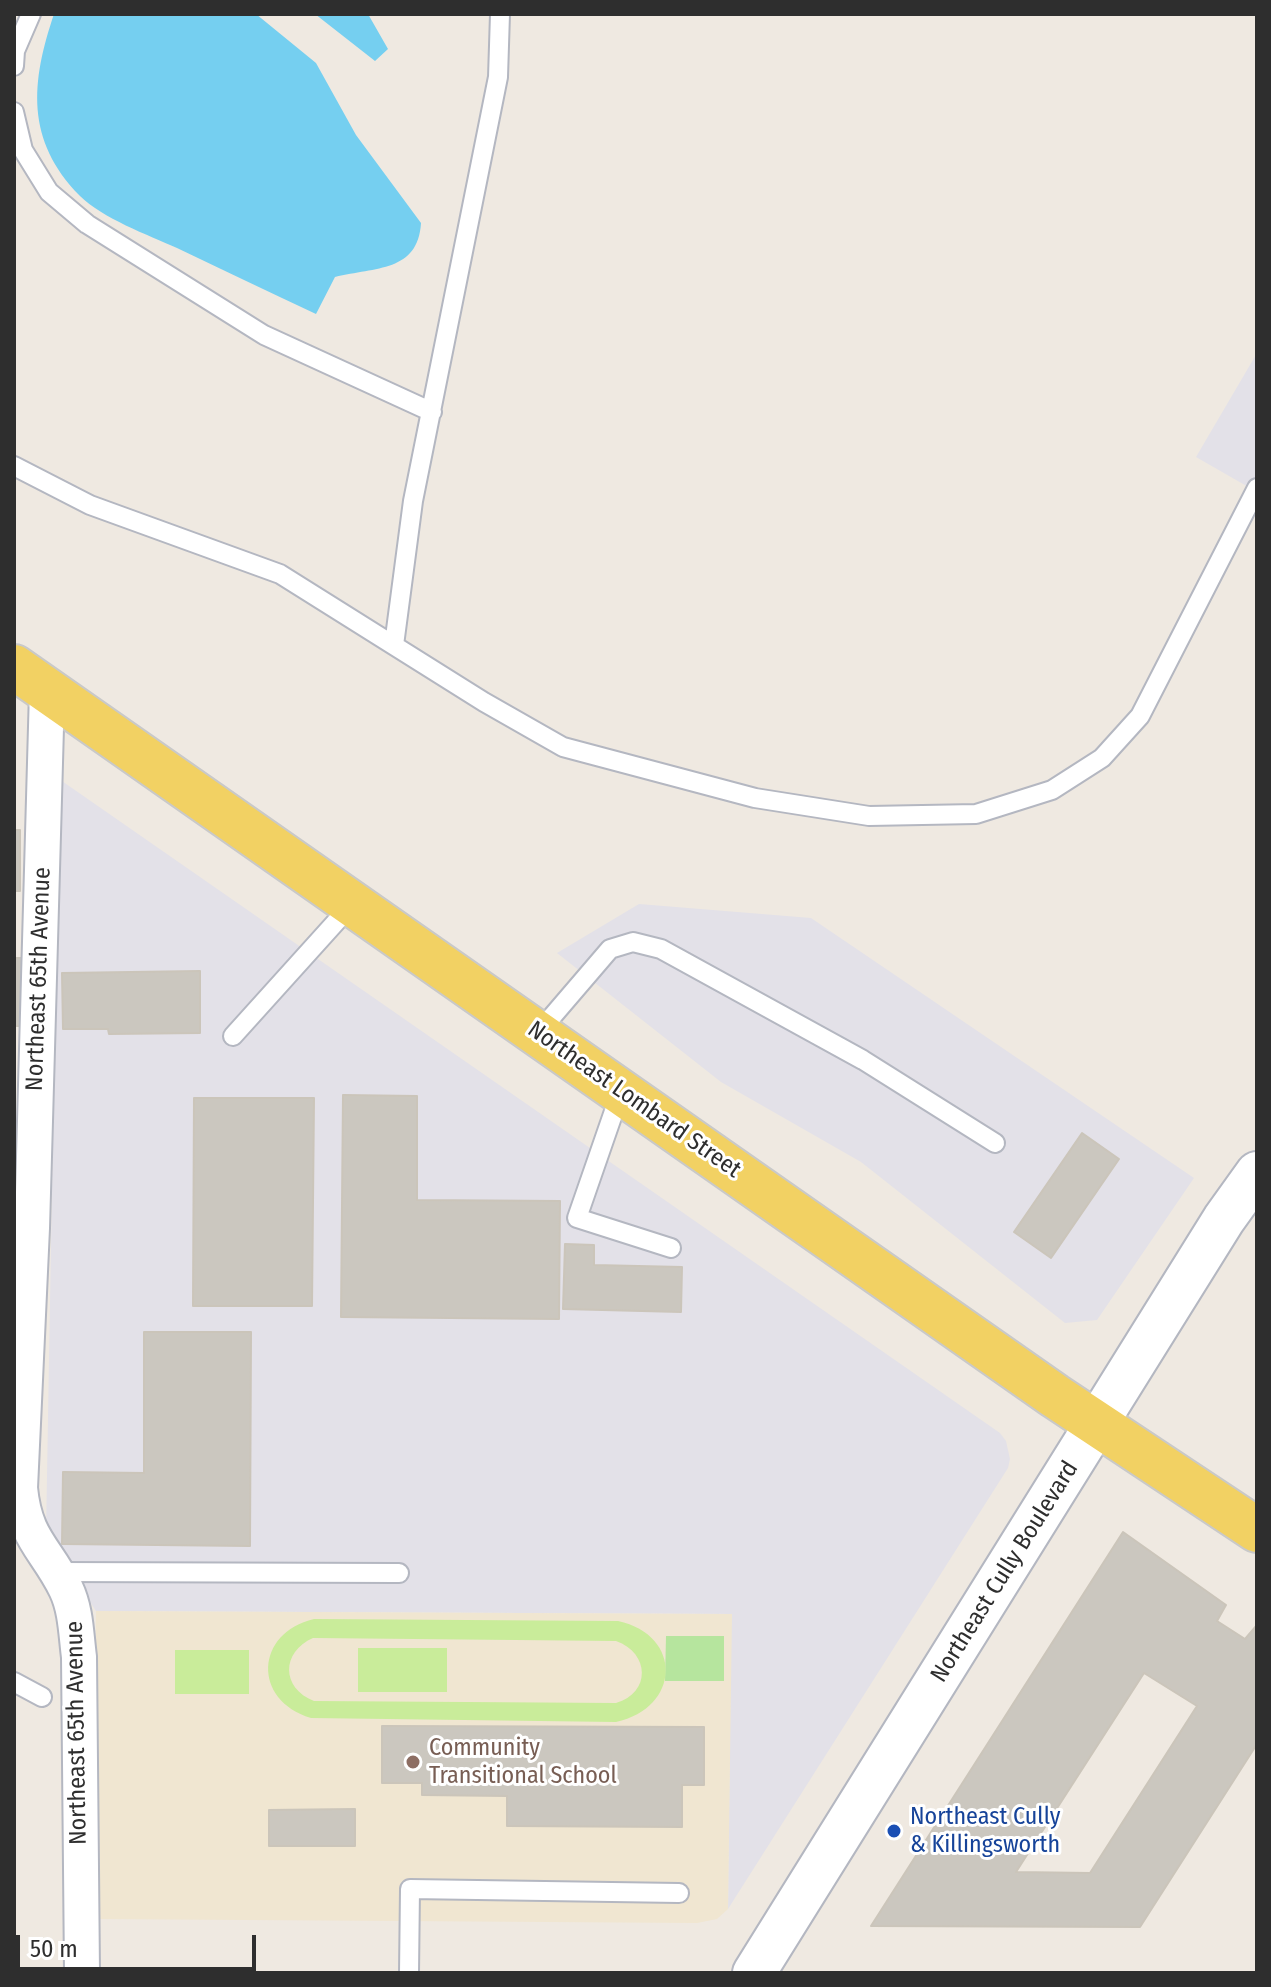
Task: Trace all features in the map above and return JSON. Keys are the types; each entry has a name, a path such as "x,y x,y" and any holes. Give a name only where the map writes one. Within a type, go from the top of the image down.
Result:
{"main road":[{"name":"Northeast Lombard Street","path":"31,679 1097,1424 1257,1530"}],"street":[{"name":"Northeast 65th Avenue","path":"31,679 32,1228 20,1488 23,1514 33,1540 73,1605 79,1657 82,1973"},
{"name":"Northeast Cully Boulevard","path":"754,1973 1224,1219 1257,1173"}],"lane":[{"path":"14,66 15,51 31,14"},
{"path":"394,645 413,501 496,91 500,14"},
{"path":"14,112 23,150 49,192 87,224 264,335 432,412"},
{"path":"14,466 90,505 280,574 563,747 755,798 869,816 976,814 1052,790 1102,758 1140,716 1257,488"},
{"path":"233,1036 353,903"},
{"path":"538,1033 610,949 633,942 661,949 863,1060 995,1143"},
{"path":"621,1091 577,1218 671,1248"},
{"path":"54,1572 399,1573"},
{"path":"14,1682 42,1697"},
{"path":"409,1973 410,1889 679,1893"}],"shaded area":[{"path":"1257,353 1257,492 1196,457"},
{"path":"59,779 1000,1433 1006,1441 1010,1459 1008,1468 728,1909 731,1614 96,1611 46,1534"},
{"path":"639,904 811,918 1194,1178 1097,1320 1065,1323 861,1162 721,1082 557,953"},
{"name":"Community Transitional School","path":"96,1611 732,1614 728,1909 717,1919 697,1923 95,1919"}],"green space":[{"path":"314,1619 618,1621 639,1629 654,1641 663,1655 666,1672 662,1688 653,1702 637,1714 616,1722 311,1718 292,1709 278,1697 270,1682 268,1667 272,1652 280,1638","holes":["313,1638 616,1641 635,1654 642,1673 636,1691 616,1703 314,1701 295,1688 289,1670 295,1652"]},
{"path":"666,1636 724,1636 724,1681 665,1681"},
{"path":"358,1648 447,1648 447,1692 358,1692"},
{"path":"175,1650 249,1650 249,1694 175,1694"}],"water":[{"path":"54,14 256,14 316,63 356,135 421,223 412,251 392,265 335,277 316,314 100,212 80,196 62,175 42,132 38,87 46,39"},
{"path":"315,14 368,14 388,49 375,61"}],"building":[{"path":"14,830 20,830 20,891 14,891"},
{"path":"14,958 22,958 22,1026 14,1026"},
{"path":"200,971 200,1033 109,1034 108,1029 63,1029 62,973"},
{"path":"343,1095 417,1096 417,1200 560,1201 559,1319 341,1317"},
{"path":"194,1098 314,1098 312,1306 193,1306"},
{"path":"1082,1133 1119,1159 1051,1258 1014,1232"},
{"path":"565,1244 594,1245 594,1265 682,1267 681,1312 563,1309"},
{"path":"144,1332 251,1332 250,1546 62,1544 63,1472 144,1473"},
{"path":"1123,1532 1226,1605 1217,1621 1245,1639 1257,1625 1257,1744 1140,1927 871,1926","holes":["1144,1673 1197,1706 1090,1873 1016,1872"]},
{"path":"382,1726 704,1727 704,1785 682,1785 682,1827 507,1826 507,1796 422,1795 422,1783 382,1783"},
{"path":"355,1809 355,1846 269,1846 269,1810"}],"place":[{"name":"Community Transitional School","path":"413,1762"},
{"name":"Northeast Cully & Killingsworth","path":"894,1831"}]}
